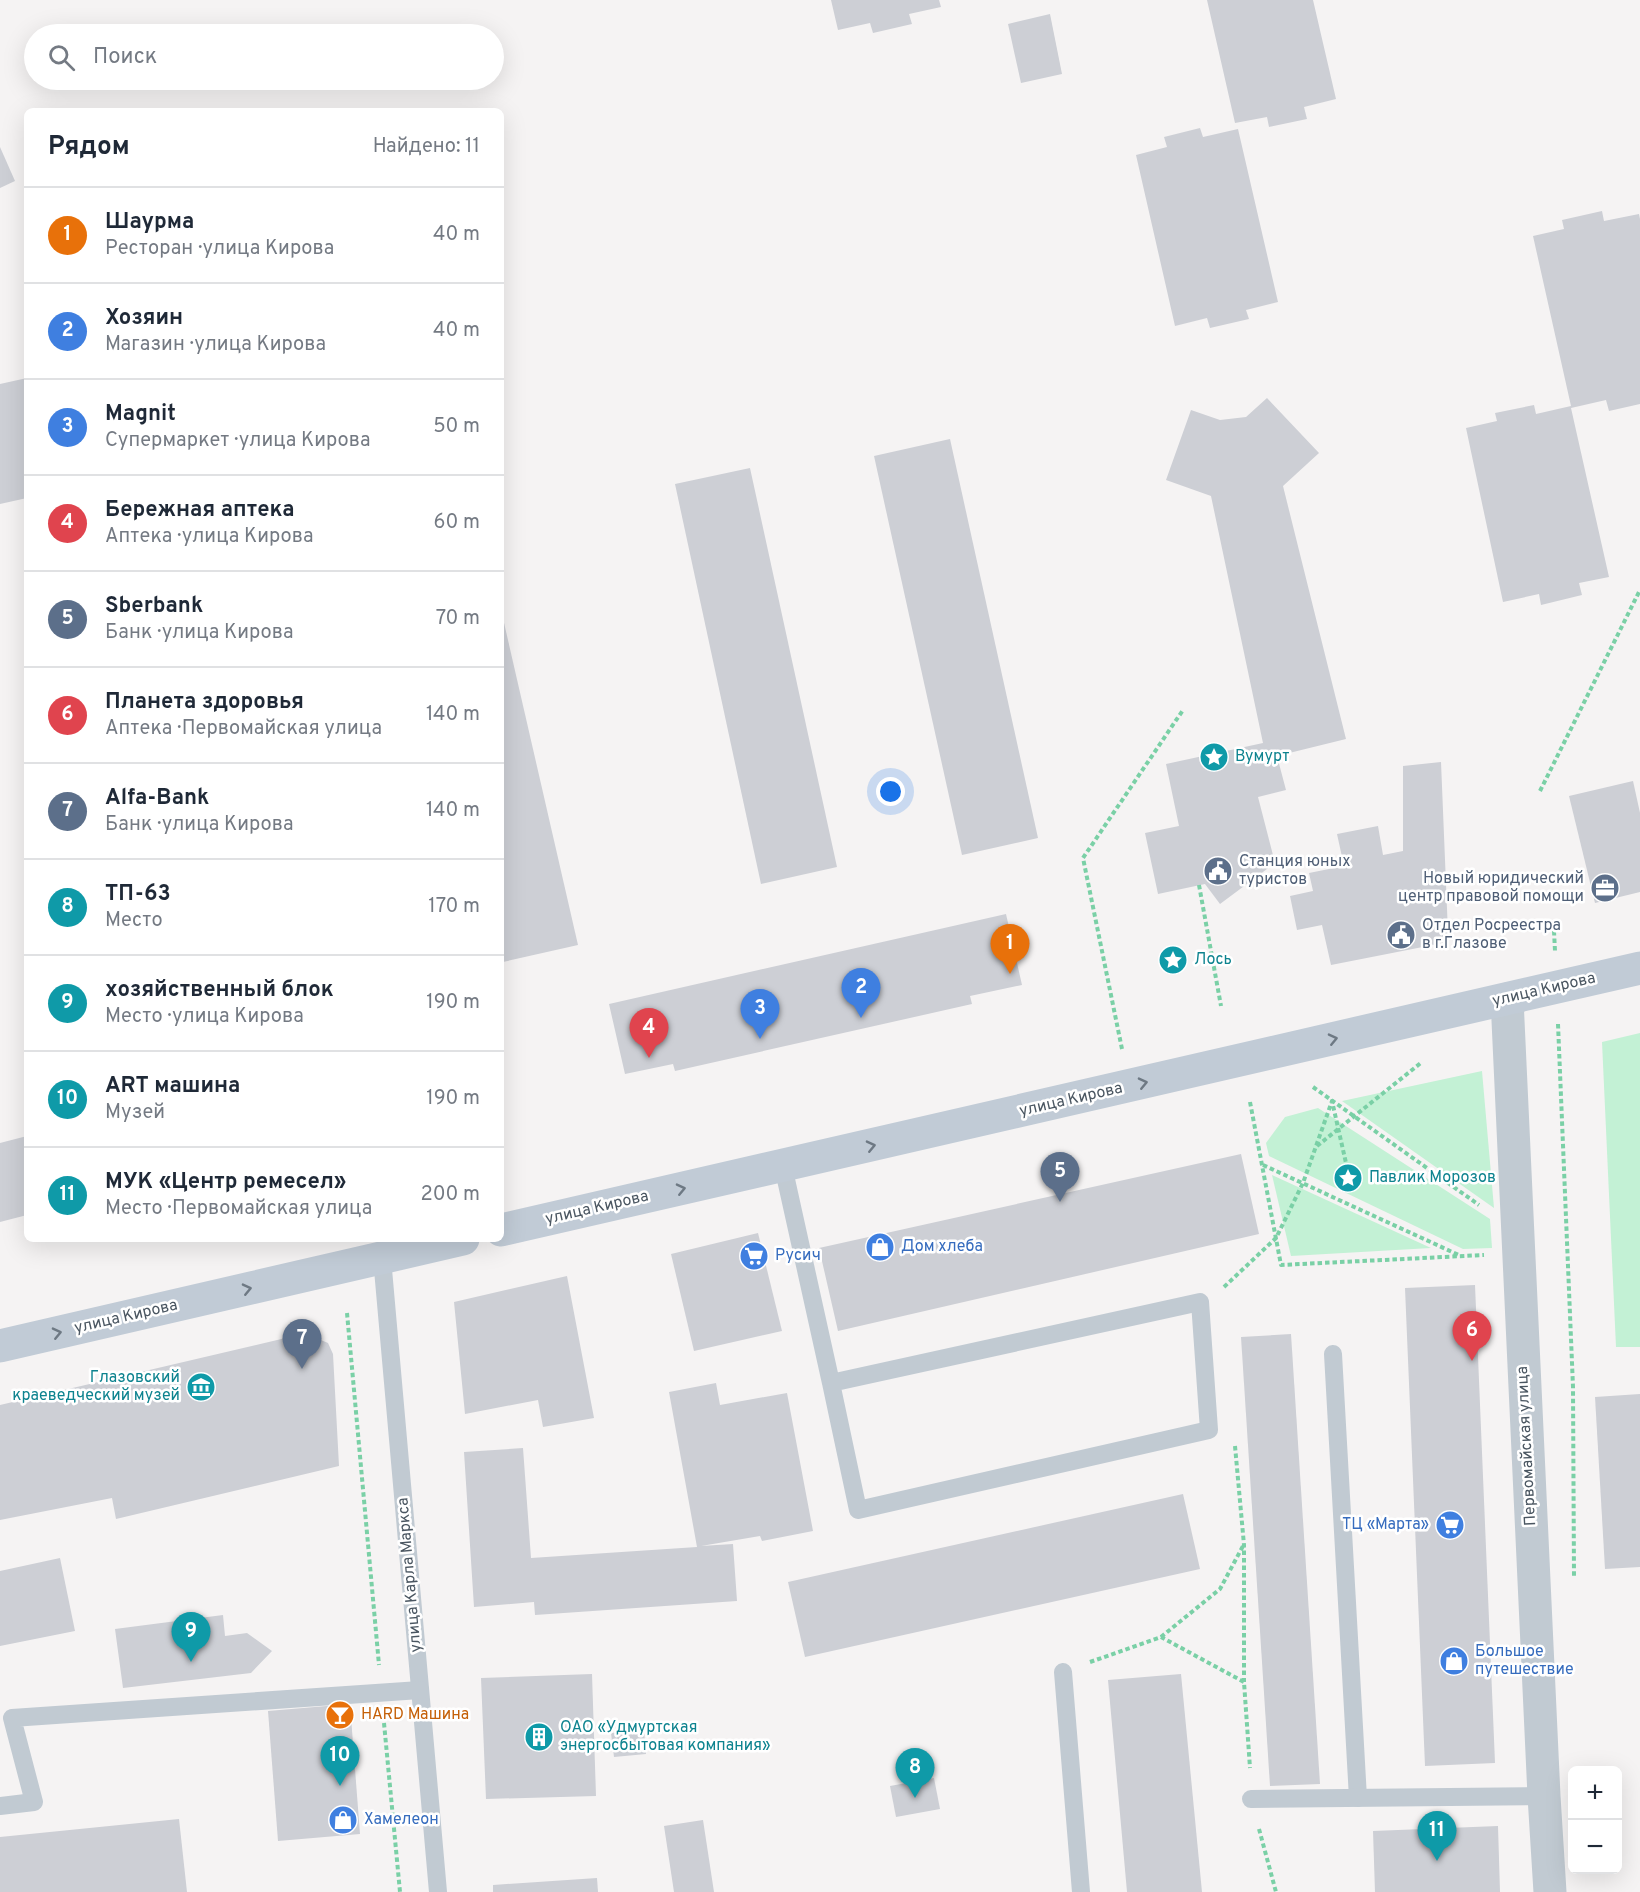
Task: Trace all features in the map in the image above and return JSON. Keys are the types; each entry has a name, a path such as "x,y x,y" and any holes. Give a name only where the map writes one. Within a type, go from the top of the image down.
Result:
{"main road":[{"name":"улица Кирова","path":"504,1229 1640,968"},
{"name":"улица Кирова","path":"0,1346 450,1242"}],"street":[{"name":"Первомайская улица","path":"1507,999 1550,1892"}],"lane":[{"path":"783,1166 858,1510 1209,1430 1200,1302 831,1383"},
{"name":"улица Карла Маркса","path":"382,1258 438,1892"},
{"path":"1333,1354 1358,1798"},
{"path":"1063,1672 1081,1892"},
{"path":"0,1806 34,1802 12,1718 420,1690"},
{"path":"1251,1800 1544,1796"}],"path":[{"path":"1540,791 1640,590"},
{"path":"1118,1026 1083,858 1183,710"},
{"path":"1199,885 1221,1006"},
{"path":"1554,931 1573,1387 1574,1579"},
{"path":"1315,1147 1422,1062"},
{"path":"1313,1088 1487,1211"},
{"path":"1332,1101 1346,1163"},
{"path":"1200,1302 1220,1290 1276,1238 1303,1183 1332,1101"},
{"path":"1250,1102 1281,1265 1490,1255"},
{"path":"1262,1165 1462,1256"},
{"path":"347,1313 400,1892"},
{"path":"1234,1441 1244,1545 1244,1682 1251,1800 1276,1892"},
{"path":"1063,1672 1161,1637 1220,1589 1244,1545"},
{"path":"1161,1637 1244,1682"}],"green space":[{"path":"1640,1033 1640,1347 1616,1347 1602,1042"},
{"path":"1482,1071 1494,1208 1342,1101"},
{"path":"1318,1108 1490,1219 1492,1248 1463,1249 1269,1156 1266,1143 1285,1117"},
{"path":"1272,1175 1431,1248 1291,1256"}],"building":[{"path":"831,0 939,0 941,7 909,14 912,24 873,33 870,23 838,30"},
{"path":"1207,0 1313,0 1336,99 1304,107 1307,119 1269,127 1267,117 1235,123"},
{"path":"1050,14 1062,74 1021,83 1008,24"},
{"path":"1200,128 1203,137 1238,129 1278,302 1246,310 1249,319 1210,328 1207,318 1175,326 1136,155 1167,147 1164,137"},
{"path":"0,147 15,181 0,188"},
{"path":"1602,211 1604,221 1639,214 1640,219 1640,404 1609,411 1606,400 1571,408 1609,577 1579,583 1582,595 1541,605 1539,594 1503,602 1466,428 1497,421 1495,413 1534,405 1536,414 1571,406 1533,236 1564,229 1562,220"},
{"path":"24,379 24,499 0,504 0,384"},
{"path":"1267,398 1319,453 1283,486 1346,739 1277,756 1286,790 1258,797 1275,863 1220,904 1205,884 1158,894 1145,833 1179,826 1166,764 1263,743 1211,496 1166,480 1191,410 1220,420 1246,417"},
{"path":"950,439 1038,838 962,855 874,456"},
{"path":"750,468 837,867 761,884 675,484"},
{"path":"504,623 578,945 504,962"},
{"path":"1441,762 1448,933 1443,943 1331,965 1322,925 1297,930 1290,896 1313,891 1309,873 1344,866 1337,834 1378,826 1383,855 1403,851 1403,766"},
{"path":"1633,781 1640,813 1640,892 1595,903 1569,796"},
{"path":"1006,914 1022,985 970,996 972,1004 675,1071 673,1064 625,1074 609,1004"},
{"path":"24,1137 24,1216 0,1222 0,1143"},
{"path":"1241,1154 1259,1234 838,1331 819,1248"},
{"path":"758,1233 782,1331 694,1351 671,1254"},
{"path":"567,1276 594,1418 543,1427 538,1400 465,1414 454,1302"},
{"name":"ТЦ «Марта»","path":"1475,1285 1495,1763 1425,1766 1405,1288"},
{"path":"1291,1334 1320,1784 1270,1786 1241,1337"},
{"path":"309,1335 328,1343 333,1354 339,1466 116,1519 112,1498 0,1520 0,1405 294,1336"},
{"path":"716,1383 720,1405 787,1393 813,1531 762,1541 760,1536 701,1546 733,1544 737,1601 535,1615 534,1602 474,1607 464,1452 523,1448 531,1558 697,1547 669,1392"},
{"path":"1640,1394 1640,1567 1605,1569 1595,1397"},
{"path":"1183,1494 1200,1569 805,1657 788,1582"},
{"path":"60,1558 75,1631 0,1646 0,1571"},
{"path":"223,1615 225,1636 247,1633 272,1651 251,1673 123,1688 115,1629"},
{"name":"ОАО «Удмуртская энергосбытовая компания»","path":"592,1674 596,1796 486,1799 481,1678"},
{"path":"1181,1674 1202,1892 1127,1892 1108,1680"},
{"path":"350,1704 360,1834 278,1841 268,1711"},
{"path":"644,1730 646,1754 614,1757 611,1733"},
{"path":"934,1778 940,1809 896,1817 890,1786"},
{"path":"179,1819 187,1892 0,1892 0,1837"},
{"path":"703,1820 714,1892 674,1892 664,1826"},
{"path":"1498,1826 1500,1892 1375,1892 1373,1831"},
{"path":"597,1878 598,1892 493,1892 493,1885"}],"place":[{"name":"Вумурт","path":"1214,757"},
{"name":"Станция юных туристов","path":"1218,871"},
{"name":"Новый юридический центр правовой помощи","path":"1605,888"},
{"name":"Отдел Росреестра в г.Глазове","path":"1401,935"},
{"name":"Лось","path":"1173,960"},
{"name":"Шаурма","path":"1010,974"},
{"name":"Хозяин","path":"861,1018"},
{"name":"Magnit","path":"760,1039"},
{"name":"Бережная аптека","path":"649,1058"},
{"name":"Павлик Морозов","path":"1348,1178"},
{"name":"Sberbank","path":"1060,1202"},
{"name":"Дом хлеба","path":"880,1247"},
{"name":"Русич","path":"754,1256"},
{"name":"Планета здоровья","path":"1472,1361"},
{"name":"Alfa-Bank","path":"302,1369"},
{"name":"Глазовский краеведческий музей","path":"201,1387"},
{"name":"ТЦ «Марта»","path":"1450,1525"},
{"name":"Большое путешествие","path":"1454,1661"},
{"name":"хозяйственный блок","path":"191,1662"},
{"name":"HARD Машина","path":"340,1715"},
{"name":"ОАО «Удмуртская энергосбытовая компания»","path":"539,1737"},
{"name":"ART машина","path":"340,1786"},
{"name":"ТП-63","path":"915,1798"},
{"name":"Хамелеон","path":"343,1820"},
{"name":"МУК «Центр ремесел»","path":"1437,1861"}]}
